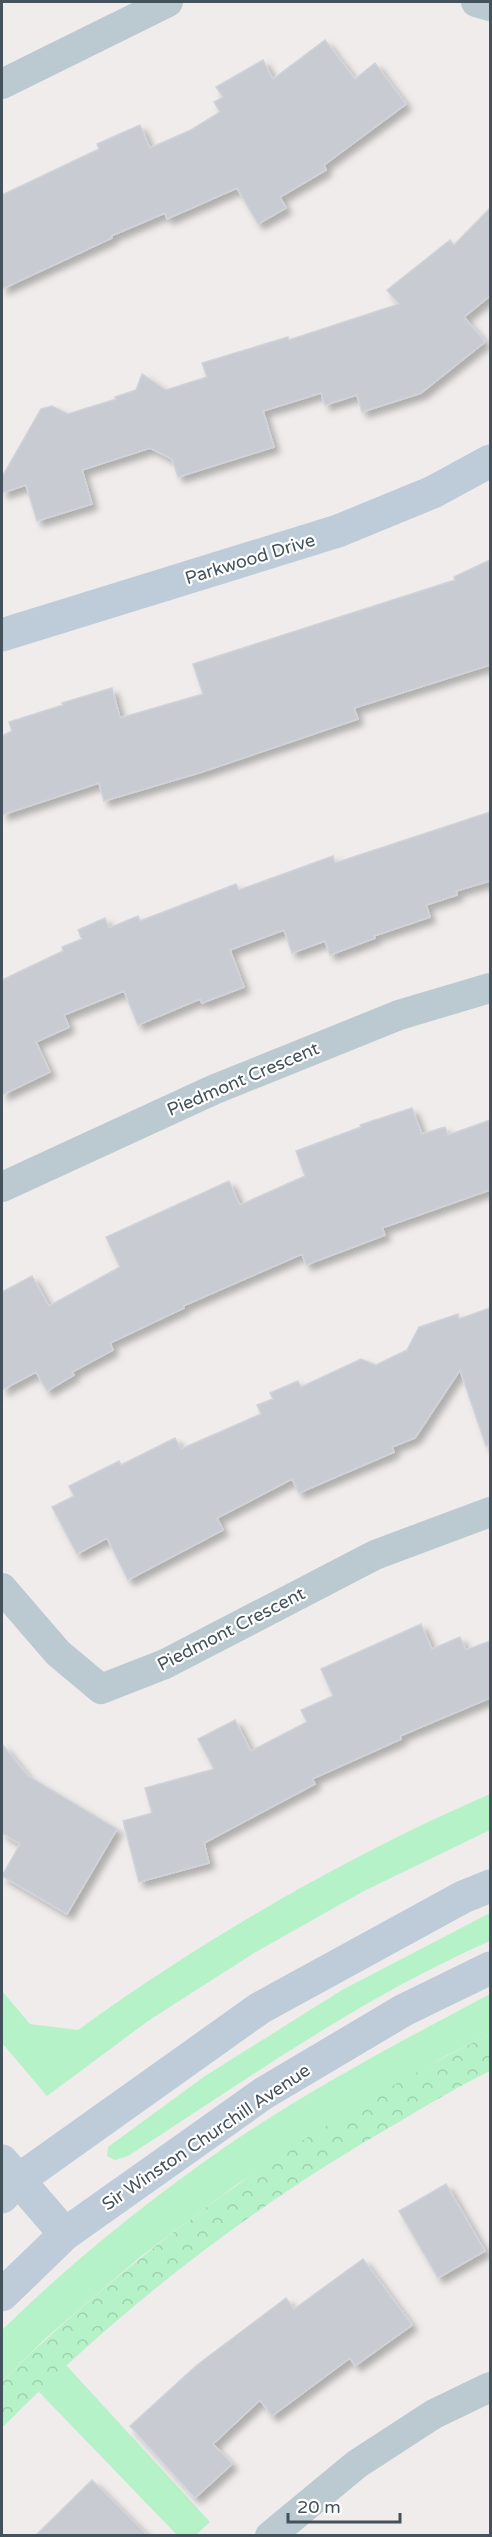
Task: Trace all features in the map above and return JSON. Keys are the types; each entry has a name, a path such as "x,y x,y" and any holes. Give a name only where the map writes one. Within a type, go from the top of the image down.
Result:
{"main road":[{"name":"Parkwood Drive","path":"2,635 338,531 433,492 490,461"},
{"path":"65,2234 7,2180 260,2008 463,1897 490,1886"},
{"name":"Sir Winston Churchill Avenue","path":"2,2295 65,2234 264,2093 404,2010 490,1968"}],"street":[{"path":"2,84 168,2"},
{"path":"476,2 490,6"},
{"name":"Piedmont Crescent","path":"2,1186 213,1090 399,1015 490,988"},
{"name":"Piedmont Crescent","path":"2,1588 58,1653 101,1689 165,1664 375,1555 490,1512"},
{"path":"270,2535 357,2464 434,2414 490,2387"}],"green space":[{"path":"490,1794 490,1830 364,1891 254,1953 148,2021 47,2096 2,2043 2,1991 30,2024 78,2030 176,1963 278,1901 383,1844"},
{"path":"490,1913 490,1941 443,1963 350,2014 128,2156 115,2160 107,2156 108,2147 205,2076 342,1990"},
{"path":"490,1994 490,2034 442,2058 236,2185 139,2258 47,2337 2,2381 2,2330 72,2266 146,2205 268,2119 378,2054"},
{"path":"490,2034 490,2071 444,2095 345,2154 240,2224 141,2300 93,2341 2,2428 2,2381 114,2280 172,2233 232,2188 294,2146 358,2106"},
{"path":"66,2365 210,2522 196,2535 177,2535 38,2391"}],"building":[{"path":"325,40 355,79 375,63 406,104 324,165 326,170 280,197 286,208 258,224 237,188 167,219 165,213 111,236 112,238 2,289 2,195 99,149 97,144 140,125 150,148 191,130 220,112 214,102 223,97 216,87 263,60 273,79"},
{"path":"490,208 490,296 464,317 485,342 421,393 362,412 357,395 325,405 321,393 263,411 274,447 178,477 172,459 150,448 82,470 92,504 37,521 26,485 2,493 2,477 41,409 52,406 68,414 116,399 115,397 136,390 142,374 166,390 207,377 202,363 288,337 289,340 399,304 387,290 450,240 454,245"},
{"path":"490,560 490,665 354,708 358,719 202,772 104,801 99,783 2,815 2,736 12,731 9,722 112,688 120,718 203,694 193,664 455,580 454,577"},
{"path":"490,812 490,881 456,891 457,895 426,905 430,917 374,936 375,938 330,955 325,941 292,953 284,930 230,950 244,987 202,1003 200,999 138,1025 124,991 64,1015 69,1027 36,1042 50,1072 2,1095 2,980 63,951 62,947 82,939 78,930 105,918 109,928 138,916 140,921 236,884 239,890 333,856 335,863"},
{"path":"412,1108 422,1134 445,1127 448,1135 490,1120 490,1190 382,1228 385,1235 306,1265 302,1254 183,1306 184,1308 110,1343 113,1350 72,1372 74,1375 47,1391 36,1372 2,1390 2,1292 32,1276 49,1306 120,1267 106,1237 229,1181 240,1205 305,1176 296,1151 361,1127 360,1125"},
{"path":"490,1308 490,1445 486,1446 460,1370 415,1438 392,1447 394,1452 299,1493 292,1479 217,1518 223,1530 128,1580 107,1538 77,1554 52,1507 74,1496 69,1486 119,1461 121,1465 175,1438 181,1449 261,1414 257,1405 273,1399 270,1393 298,1381 301,1387 361,1359 376,1365 407,1350 419,1327 458,1314 459,1319"},
{"path":"421,1624 432,1649 460,1637 466,1650 490,1641 490,1698 400,1736 401,1739 312,1779 315,1784 204,1843 209,1863 139,1882 123,1821 152,1813 145,1788 214,1769 198,1739 235,1720 251,1751 307,1722 301,1710 333,1696 321,1669"},
{"path":"2,1744 28,1776 117,1829 67,1914 2,1876 20,1844 2,1833"},
{"path":"446,2184 485,2251 438,2278 399,2211"},
{"path":"363,2259 412,2325 355,2366 350,2358 272,2416 260,2400 213,2444 232,2464 195,2498 130,2426 197,2365 286,2298 294,2309"},
{"path":"92,2480 147,2535 36,2535"}]}
